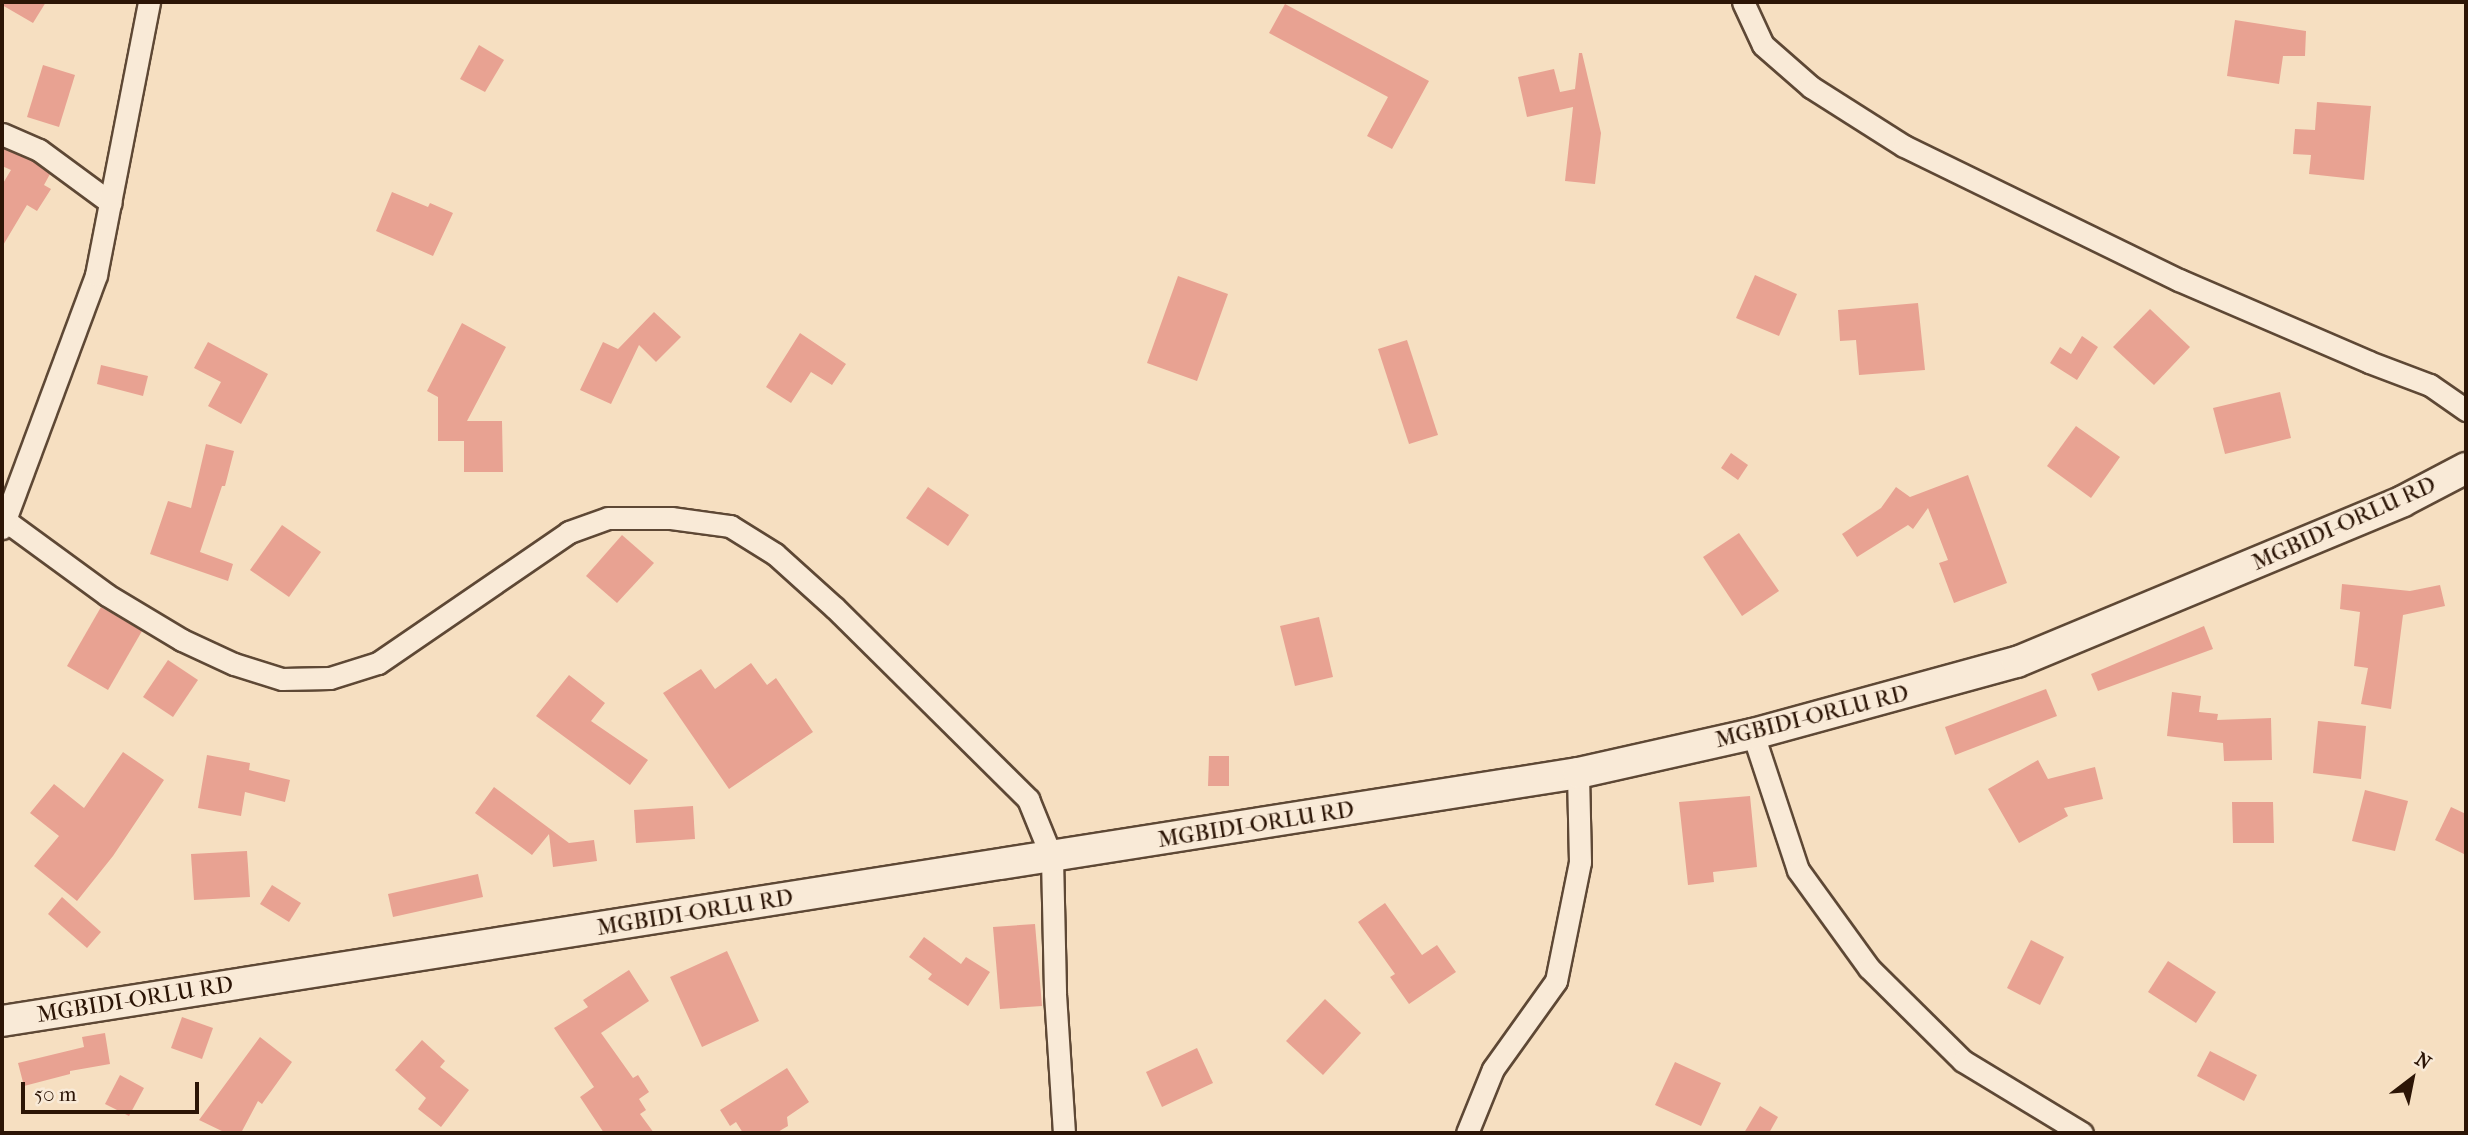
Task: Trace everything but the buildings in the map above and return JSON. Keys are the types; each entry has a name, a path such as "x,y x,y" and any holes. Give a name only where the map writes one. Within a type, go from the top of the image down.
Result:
{"main road":[{"name":"MGBIDI-ORLU RD","path":"2,1021 1052,858 1578,773 1753,734 2017,662 2403,501 2466,468"}],"street":[{"path":"149,2 96,275 4,525 107,595 182,640 234,664 282,679 330,678 378,663 569,532 608,518 671,518 730,526 775,554 835,608 1004,772 1028,799 1052,858 1055,994 1064,1133"},
{"path":"1743,2 1763,45 1811,87 1904,146 2179,280 2369,362 2430,385 2466,410"},
{"path":"2,134 38,150 111,202"},
{"path":"1753,734 1798,870 1869,968 1963,1061 2082,1133"},
{"path":"1467,1133 1493,1069 1556,981 1580,862 1578,773"}]}
